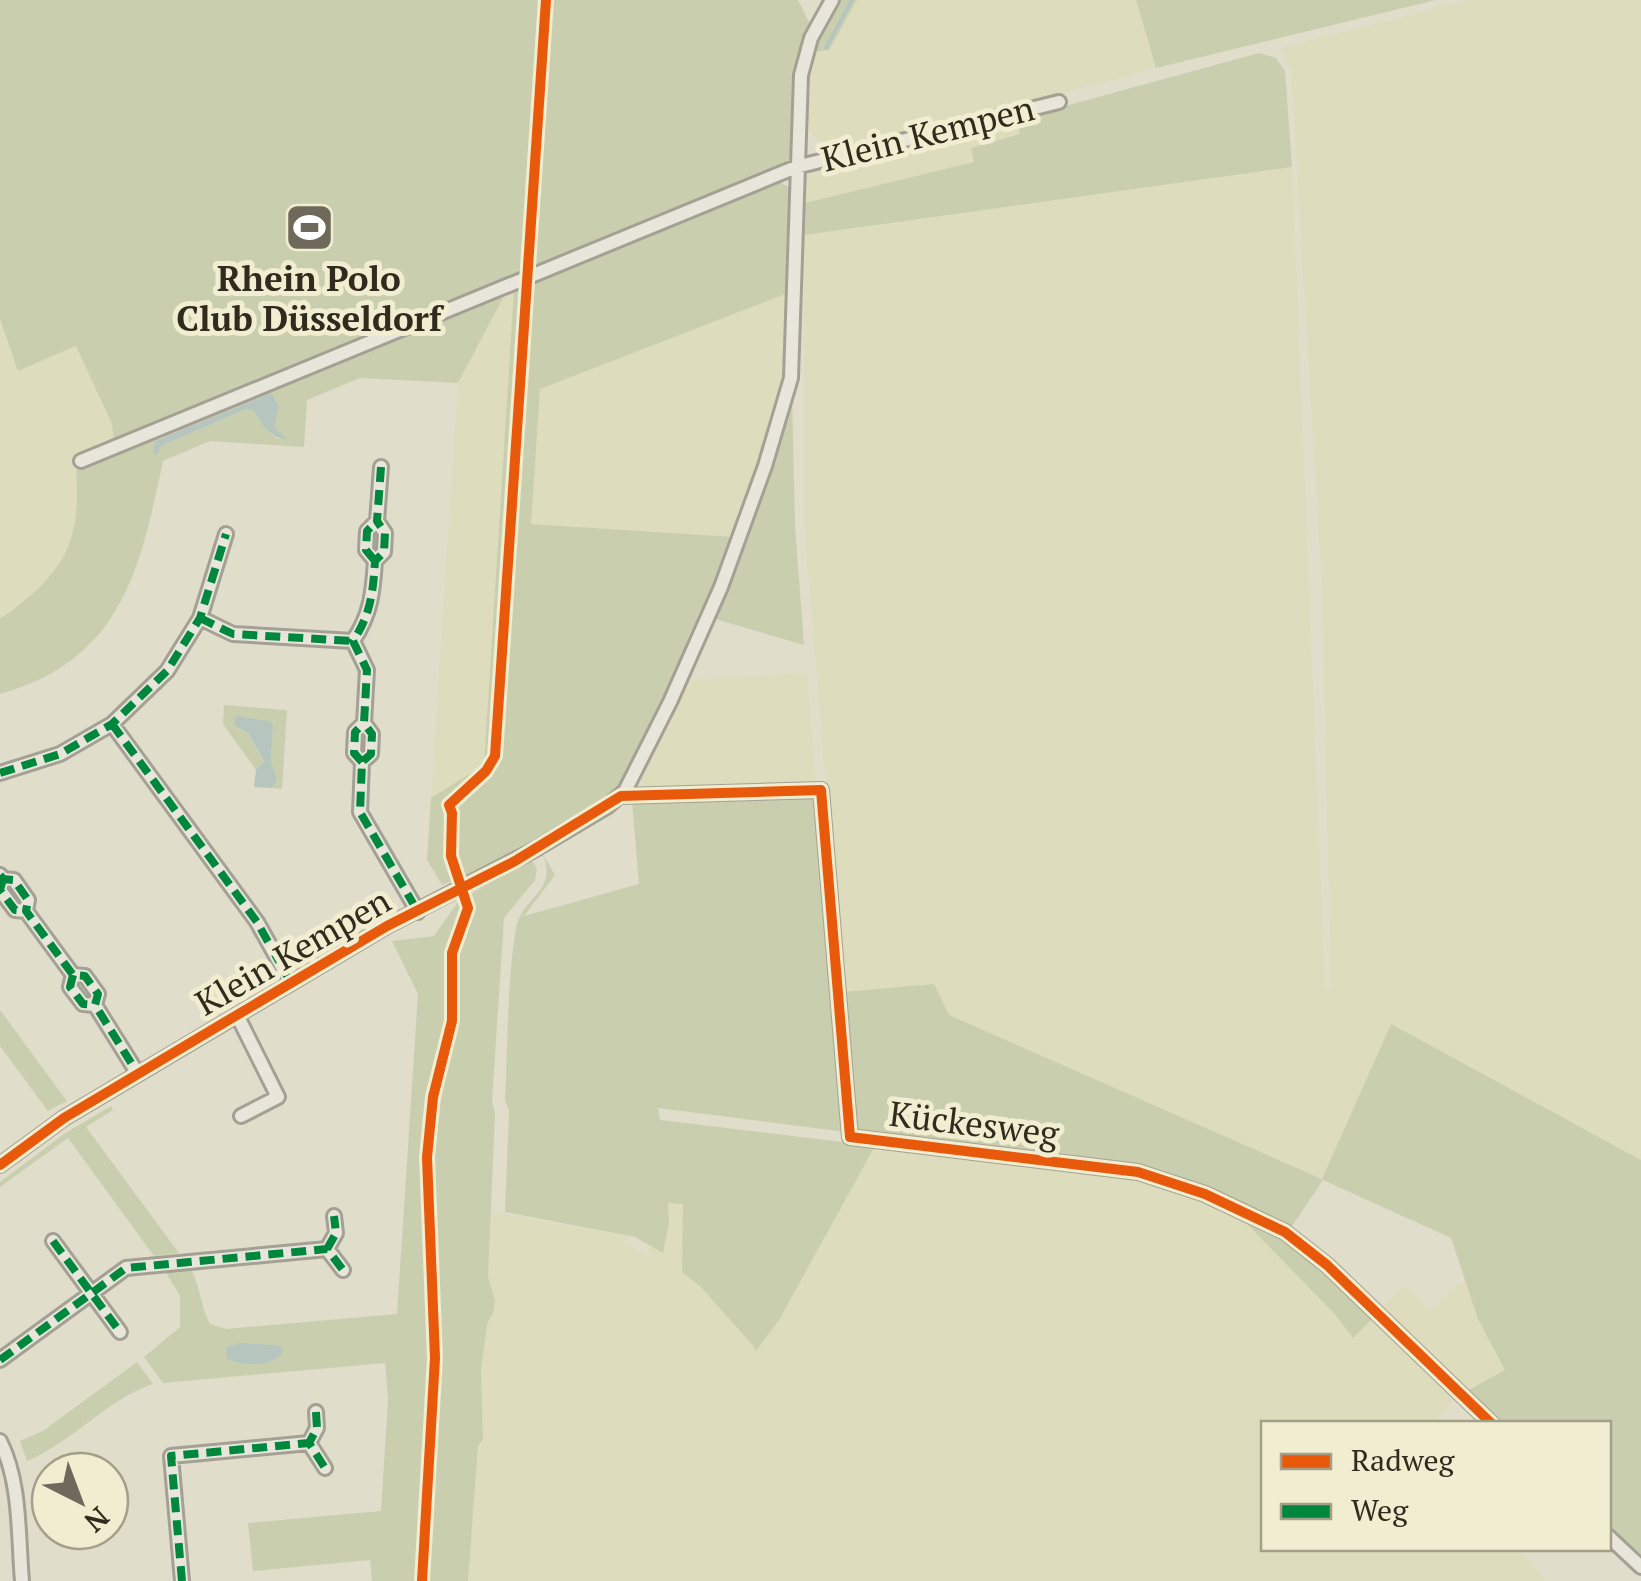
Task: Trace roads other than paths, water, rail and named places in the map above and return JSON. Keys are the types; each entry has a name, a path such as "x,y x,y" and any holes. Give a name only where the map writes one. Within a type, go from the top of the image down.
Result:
{"street":[{"name":"Klein Kempen","path":"0,1165 64,1118 237,1015 387,926 516,861 621,796 670,702 721,587 784,402 794,357 796,167 803,62 816,26 832,0"},
{"name":"Klein Kempen","path":"796,167 1060,102"},
{"path":"80,461 796,167"},
{"path":"354,640 372,604 375,561 384,552 385,533 377,521 380,467"},
{"path":"0,773 60,754 112,724 166,671 200,618 226,534"},
{"path":"200,618 233,634 354,640"},
{"path":"354,640 366,670 364,723 372,734 371,754 362,762 360,812 418,912"},
{"path":"112,724 257,922 291,983"},
{"name":"Kückesweg","path":"621,796 821,790 850,1138 1138,1172 1205,1194 1286,1232 1489,1421"},
{"path":"1,877 14,880 28,900 26,911 73,975 85,976 98,994 95,1005 138,1074"},
{"name":"Klein Kempen","path":"237,1015 278,1097 242,1116"},
{"path":"327,1249 336,1233 334,1216"},
{"path":"53,1241 120,1332"},
{"path":"327,1249 343,1270"},
{"path":"0,1360 126,1268 327,1249"},
{"path":"309,1443 318,1428 316,1412"},
{"path":"0,1442 8,1456 14,1491 22,1581"},
{"path":"309,1443 326,1468"},
{"path":"182,1581 171,1456 309,1443"},
{"path":"1611,1539 1641,1567"}],"waterway":[{"path":"826,48 852,0"}],"place":[{"name":"Rhein Polo Club Düsseldorf","path":"309,227"}]}
